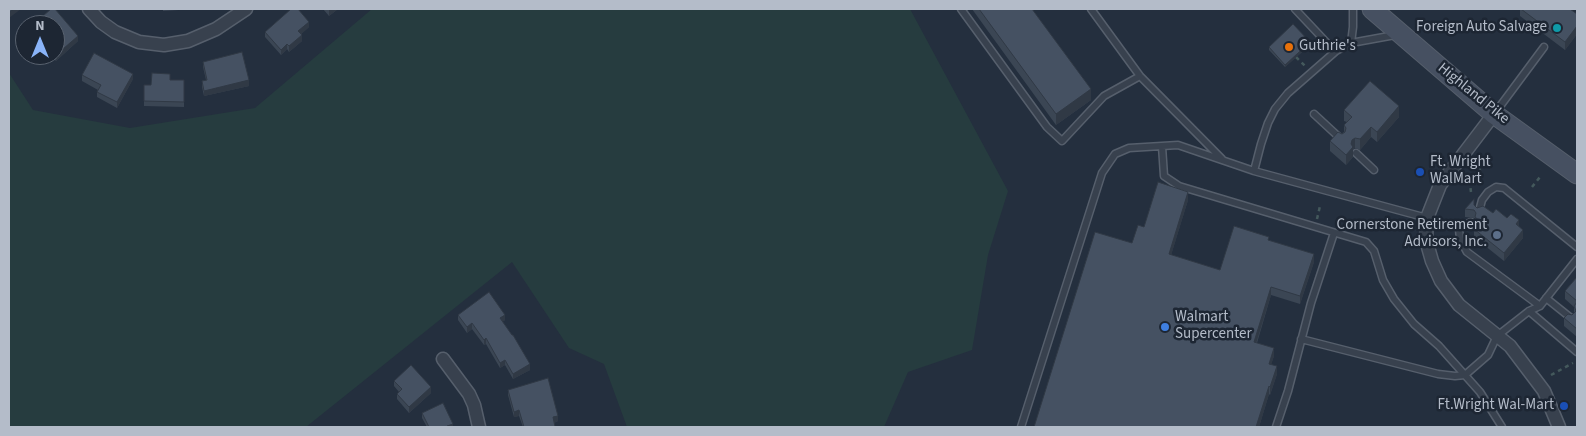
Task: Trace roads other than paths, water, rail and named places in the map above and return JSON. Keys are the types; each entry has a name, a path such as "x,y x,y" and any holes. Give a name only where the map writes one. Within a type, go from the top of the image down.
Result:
{"main road":[{"name":"Highland Pike","path":"1372,9 1494,114 1577,174"}],"street":[{"path":"89,9 101,22 115,32 139,42 164,44 188,41 216,29 246,9"},
{"path":"1494,114 1440,185 1427,218 1426,240 1432,261 1441,281 1459,305 1510,346 1544,391 1559,427"},
{"path":"443,359 469,394 474,405 479,427"}],"lane":[{"path":"961,9 1047,127 1062,141 1104,96 1140,76"},
{"path":"1091,9 1140,76 1222,160"},
{"path":"1296,9 1327,44 1336,51"},
{"path":"1351,43 1353,9"},
{"path":"1254,171 1260,144 1275,109 1288,93 1336,51 1351,43 1401,34"},
{"path":"1494,114 1544,46"},
{"path":"1314,114 1341,139"},
{"path":"1021,427 1102,174 1115,154 1129,148 1178,145 1254,171 1427,218"},
{"path":"1162,146 1164,176 1179,186 1334,234 1366,242 1374,251 1383,280 1394,298 1414,324 1439,346 1465,374 1480,392 1502,427"},
{"path":"1356,153 1374,170"},
{"path":"1479,211 1482,200 1488,192 1496,187 1504,188 1577,246"},
{"path":"1471,222 1459,229 1460,239 1466,252 1540,306"},
{"path":"1276,427 1288,392 1311,303 1334,234"},
{"path":"1301,339 1438,374 1455,376 1465,374 1488,356 1497,336 1540,306 1577,259"},
{"path":"1546,298 1571,318"},
{"path":"1529,312 1577,352"}],"place":[{"name":"Foreign Auto Salvage","path":"1557,28"},
{"name":"Guthrie's","path":"1289,47"},
{"name":"Ft. Wright WalMart","path":"1420,172"},
{"name":"Cornerstone Retirement Advisors, Inc.","path":"1497,235"},
{"name":"Walmart Supercenter","path":"1165,327"},
{"name":"Ft.Wright Wal-Mart","path":"1564,406"}]}
